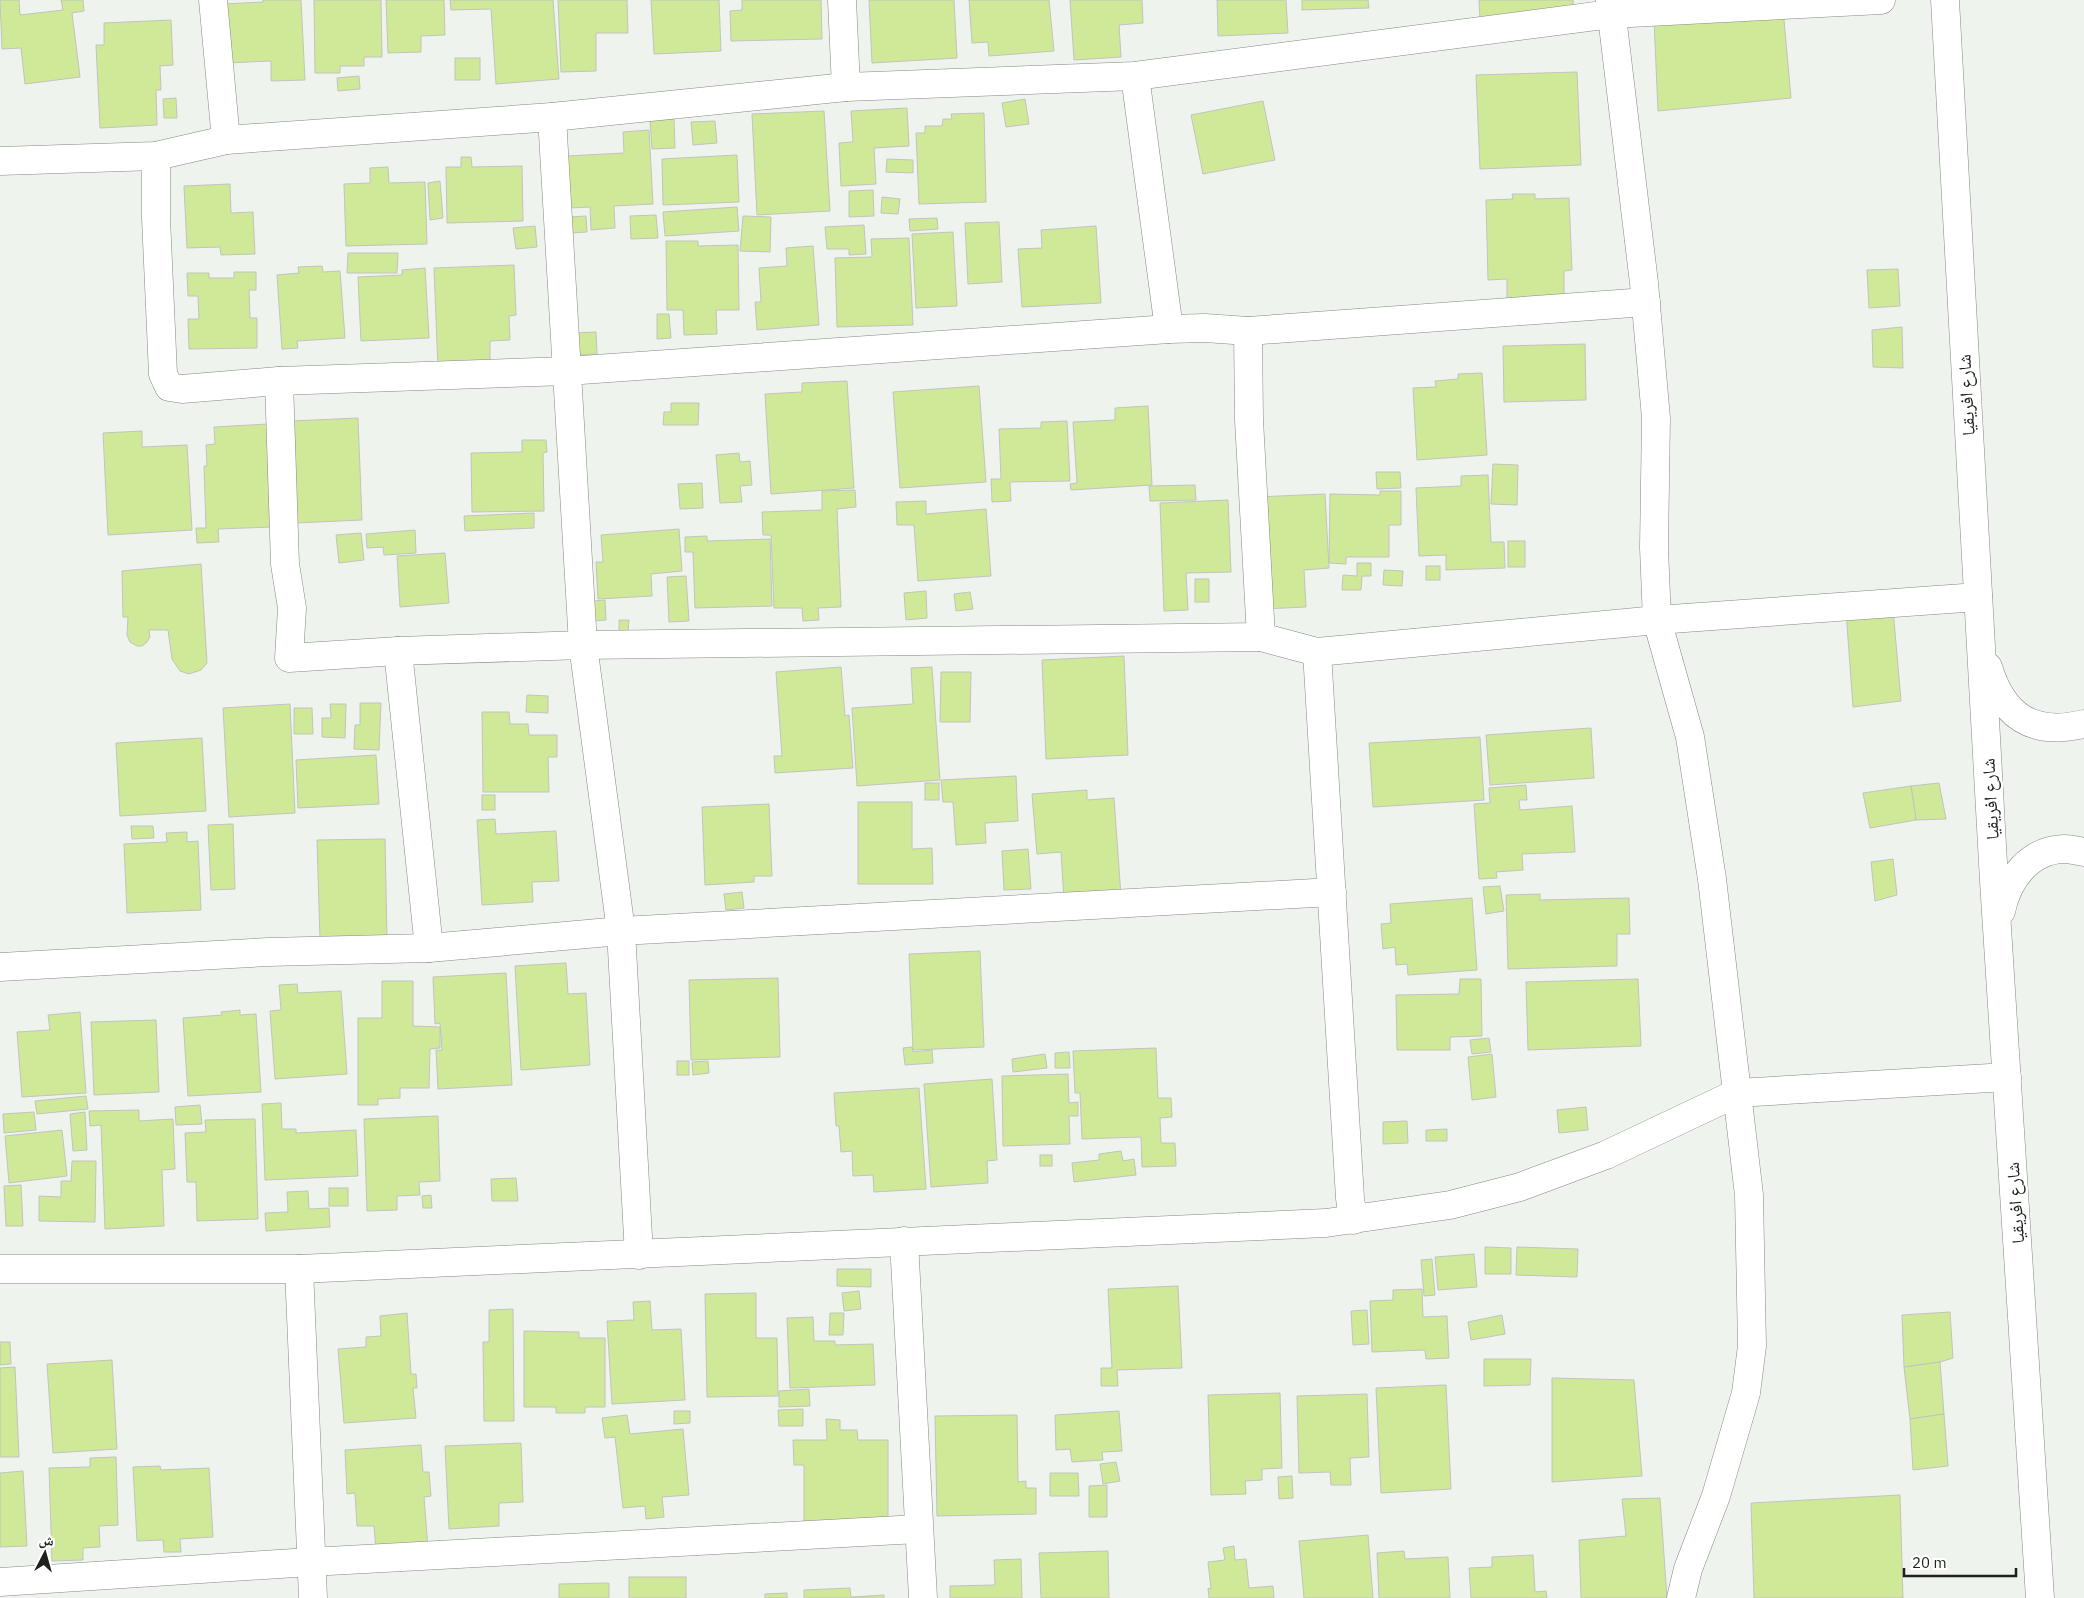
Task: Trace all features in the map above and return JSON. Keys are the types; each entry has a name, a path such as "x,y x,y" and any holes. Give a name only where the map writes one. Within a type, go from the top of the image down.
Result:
{"street":[{"path":"212,0 226,140"},
{"path":"842,0 846,87"},
{"path":"0,161 156,156 226,140 552,116 846,87 1135,76 1611,7 1881,0"},
{"name":"شارع افريقيا","path":"1945,0 1978,597 2040,1598"},
{"path":"1611,7 1646,302 1656,418 1654,548 1657,620 1690,737 1712,878 1749,1195 1750,1356 1746,1392 1716,1496 1688,1569 1681,1598"},
{"path":"1135,76 1169,329"},
{"path":"552,116 583,645 621,931 639,1255"},
{"path":"156,156 156,218 163,374 169,387 182,389 279,381 567,371 1169,329 1205,328 1248,331 1646,302"},
{"path":"1248,331 1249,420 1261,637"},
{"path":"279,381 285,564 292,608 289,658 398,651 583,645 1261,637 1318,652 1657,620 1978,597"},
{"path":"1981,644 1993,685 2005,704 2021,718 2042,727 2064,728 2084,724"},
{"path":"398,651 429,948"},
{"path":"1318,652 1350,1198 1353,1220"},
{"path":"1999,939 1999,916 2012,878 2026,864 2043,854 2064,849 2084,852"},
{"path":"0,967 268,952 429,948 621,931 1332,892"},
{"path":"0,1269 300,1269 1326,1223 1450,1205 1520,1187 1606,1155 1737,1093 2007,1076"},
{"path":"904,1241 923,1598"},
{"path":"300,1269 310,1562 313,1598"},
{"path":"0,1582 310,1562 918,1529"}],"building":[{"path":"0,0 19,0 20,15 63,10 61,0 83,0 84,11 72,13 80,77 25,84 21,48 2,49"},
{"path":"263,0 301,0 305,80 271,81 271,61 227,63 224,4 263,2"},
{"path":"314,0 381,0 382,57 364,57 364,66 340,66 340,73 315,73"},
{"path":"386,0 444,0 445,35 421,36 421,52 388,53"},
{"path":"450,0 553,0 559,79 496,84 491,9 451,10"},
{"path":"558,0 627,0 628,33 596,33 596,71 561,72"},
{"path":"651,0 719,0 721,51 654,54"},
{"path":"742,0 821,0 822,39 731,41 730,11 742,10"},
{"path":"869,0 954,0 957,58 872,63"},
{"path":"969,0 1049,0 1054,51 989,56 988,42 972,43"},
{"path":"1070,0 1142,0 1143,23 1119,25 1121,57 1074,60"},
{"path":"1217,0 1286,0 1288,33 1218,36"},
{"path":"1302,0 1368,0 1369,8 1302,10"},
{"path":"1479,0 1573,0 1574,17 1480,21"},
{"path":"1783,9 1791,98 1658,111 1654,20"},
{"path":"171,20 173,65 160,66 161,90 156,90 157,125 100,128 96,45 104,45 104,23"},
{"path":"455,58 480,58 480,80 455,80"},
{"path":"1577,72 1581,165 1480,169 1476,75"},
{"path":"359,76 360,89 338,91 337,78"},
{"path":"176,98 177,118 164,118 163,99"},
{"path":"1025,99 1029,124 1006,127 1002,103"},
{"path":"1263,101 1275,160 1203,174 1191,115"},
{"path":"907,108 909,146 874,148 876,184 841,186 839,143 853,142 851,111"},
{"path":"824,111 830,211 757,215 752,114"},
{"path":"984,113 986,202 919,204 916,133 925,133 925,126 942,126 943,119 952,119 951,114"},
{"path":"674,119 675,148 652,149 650,121"},
{"path":"715,121 717,143 693,145 691,122"},
{"path":"649,130 653,204 614,206 615,228 591,230 590,207 569,208 567,156 624,153 623,132"},
{"path":"737,155 739,202 663,205 662,159"},
{"path":"461,157 471,157 472,167 522,166 523,221 447,223 446,167 461,167"},
{"path":"887,159 913,160 913,173 886,172"},
{"path":"388,167 389,183 425,182 427,244 346,246 344,184 370,183 370,168"},
{"path":"440,181 443,218 430,220 428,183"},
{"path":"230,184 231,213 253,212 255,254 221,255 220,247 187,248 184,186"},
{"path":"873,190 874,216 849,217 849,191"},
{"path":"1512,194 1535,194 1535,199 1569,198 1572,270 1564,271 1564,299 1507,301 1507,279 1488,280 1486,200 1513,199"},
{"path":"882,197 900,199 898,214 881,213"},
{"path":"737,207 739,231 665,236 663,212"},
{"path":"656,215 658,238 631,239 630,216"},
{"path":"586,216 587,232 570,233 569,217"},
{"path":"743,216 771,217 770,252 740,251"},
{"path":"937,218 938,229 910,231 909,219"},
{"path":"999,222 1002,282 968,284 965,223"},
{"path":"864,225 866,254 849,255 849,249 827,249 825,227"},
{"path":"535,226 537,247 516,249 513,228"},
{"path":"1096,226 1101,303 1022,307 1018,249 1042,248 1041,230"},
{"path":"953,232 957,306 916,308 912,234"},
{"path":"909,238 913,325 837,327 835,258 872,257 871,239"},
{"path":"666,241 698,241 698,246 738,245 739,310 716,310 717,334 684,335 683,310 667,310"},
{"path":"813,246 819,325 757,330 755,302 761,302 759,268 787,266 786,248"},
{"path":"348,253 398,253 397,273 347,273"},
{"path":"514,265 516,315 509,316 510,340 490,341 490,367 438,369 434,268"},
{"path":"322,266 323,272 340,271 345,338 297,341 298,348 282,349 277,275 299,273 298,267"},
{"path":"425,268 429,338 361,341 358,277 402,275 402,270"},
{"path":"1898,269 1900,306 1869,308 1867,270"},
{"path":"234,272 256,272 256,290 249,290 250,318 257,318 257,348 189,349 188,319 199,319 198,296 188,296 187,273 209,273 209,278 234,278"},
{"path":"657,314 669,314 671,338 657,339"},
{"path":"1902,327 1903,368 1873,367 1872,330"},
{"path":"596,332 597,354 574,355 574,333"},
{"path":"1585,344 1586,400 1504,402 1503,346"},
{"path":"1482,373 1487,455 1417,460 1413,388 1436,387 1435,381 1458,379 1458,374"},
{"path":"847,381 854,488 771,494 765,394 802,392 802,383"},
{"path":"979,386 986,482 900,488 893,392"},
{"path":"671,403 699,403 698,425 663,425 664,412 671,412"},
{"path":"1148,406 1152,485 1071,490 1070,484 1077,483 1073,422 1115,420 1115,408"},
{"path":"358,418 362,520 295,523 291,421"},
{"path":"1067,421 1070,481 1010,482 1011,501 992,502 991,479 1001,479 999,429 1041,428 1041,422"},
{"path":"268,424 272,527 218,529 219,542 197,543 196,528 206,528 204,466 207,466 206,445 215,444 214,427"},
{"path":"142,431 142,447 187,445 192,530 108,535 103,433"},
{"path":"522,440 546,440 547,452 543,453 544,511 472,512 471,453 522,452"},
{"path":"739,453 740,462 750,461 752,485 740,486 742,502 720,503 716,455"},
{"path":"1493,464 1518,465 1517,505 1491,504"},
{"path":"1376,472 1400,472 1401,488 1377,489"},
{"path":"1488,475 1491,542 1504,542 1505,568 1446,570 1446,555 1419,556 1416,488 1461,486 1461,476"},
{"path":"702,483 703,508 680,509 678,484"},
{"path":"1195,485 1196,500 1150,501 1149,486"},
{"path":"855,490 856,507 837,509 841,607 818,608 819,620 803,621 802,608 774,608 771,535 763,535 762,512 822,510 822,491"},
{"path":"1380,491 1401,491 1401,525 1389,525 1389,557 1346,557 1346,564 1329,563 1330,494 1380,495"},
{"path":"1325,494 1329,568 1304,570 1306,607 1262,609 1256,497"},
{"path":"1228,500 1231,572 1186,573 1188,610 1164,611 1160,503"},
{"path":"926,501 926,514 986,509 991,576 918,581 914,525 897,525 896,502"},
{"path":"534,513 534,528 465,531 464,516"},
{"path":"679,529 682,571 651,574 652,596 598,599 596,562 603,562 601,535"},
{"path":"415,530 416,553 384,555 383,547 367,548 366,534"},
{"path":"361,533 364,560 339,563 336,535"},
{"path":"707,536 707,541 770,539 772,606 695,608 693,552 685,552 685,537"},
{"path":"1508,541 1525,541 1525,567 1508,567"},
{"path":"445,553 449,603 400,607 397,556"},
{"path":"1357,563 1371,563 1371,576 1362,576 1361,590 1342,590 1343,575 1357,576"},
{"path":"201,564 207,663 201,670 189,674 180,671 172,659 168,630 149,630 150,637 142,646 137,646 130,642 127,635 128,617 123,617 122,571"},
{"path":"1426,566 1440,566 1440,580 1426,580"},
{"path":"1384,570 1403,571 1402,586 1383,585"},
{"path":"686,576 689,621 669,622 667,577"},
{"path":"1195,579 1209,579 1209,602 1195,602"},
{"path":"926,591 927,618 906,620 904,593"},
{"path":"970,592 973,609 956,611 954,594"},
{"path":"605,600 606,620 594,621 593,601"},
{"path":"1893,609 1901,701 1853,707 1846,611"},
{"path":"619,620 629,620 628,632 619,631"},
{"path":"1124,656 1128,755 1046,759 1042,660"},
{"path":"841,667 845,716 849,715 853,768 775,773 774,756 782,756 776,672"},
{"path":"932,667 940,780 857,786 852,708 913,704 911,668"},
{"path":"941,672 971,672 970,722 940,722"},
{"path":"527,695 548,696 548,713 526,712"},
{"path":"360,703 381,703 379,750 354,749 355,725 360,725"},
{"path":"290,704 295,813 229,817 223,708"},
{"path":"330,704 346,704 345,738 322,737 322,718 331,718"},
{"path":"294,708 312,708 313,734 294,734"},
{"path":"482,712 509,712 510,724 528,724 529,735 557,735 557,757 548,757 549,792 483,792"},
{"path":"1591,728 1594,778 1490,785 1486,735"},
{"path":"1480,737 1484,800 1373,807 1369,743"},
{"path":"202,738 206,811 120,816 116,743"},
{"path":"376,755 379,804 298,808 296,760"},
{"path":"1016,776 1018,821 985,823 986,843 956,845 953,802 943,802 941,780"},
{"path":"925,783 939,783 939,800 925,800"},
{"path":"1939,783 1946,819 1916,820 1911,786"},
{"path":"1526,785 1527,800 1519,800 1520,810 1572,806 1575,852 1522,854 1523,870 1496,872 1497,878 1479,879 1474,804 1490,803 1489,788"},
{"path":"1911,786 1916,820 1870,828 1863,793"},
{"path":"1087,790 1087,800 1114,798 1121,896 1064,900 1061,852 1037,854 1032,794"},
{"path":"482,795 495,795 495,810 482,810"},
{"path":"858,802 912,802 912,849 932,848 933,884 858,884"},
{"path":"769,804 772,876 754,876 754,882 705,885 702,807"},
{"path":"495,819 496,834 556,831 559,881 532,882 533,902 482,905 477,820"},
{"path":"233,824 235,889 211,890 208,825"},
{"path":"131,826 153,826 154,838 132,839"},
{"path":"187,832 187,842 198,841 201,910 127,913 124,844 167,842 166,833"},
{"path":"385,839 387,939 320,940 317,840"},
{"path":"1028,849 1031,889 1004,890 1002,851"},
{"path":"1893,859 1897,895 1875,901 1871,862"},
{"path":"1500,886 1504,911 1486,914 1483,887"},
{"path":"742,892 744,908 726,910 724,894"},
{"path":"1540,894 1540,900 1629,898 1630,934 1617,934 1617,966 1508,969 1506,895"},
{"path":"1472,898 1477,970 1408,975 1407,964 1396,965 1395,947 1383,949 1381,924 1391,923 1390,904"},
{"path":"980,951 984,1047 913,1050 909,954"},
{"path":"566,963 568,994 586,993 590,1065 521,1070 515,966"},
{"path":"506,973 512,1085 438,1089 436,1050 442,1050 440,1023 435,1024 433,977"},
{"path":"778,978 780,1057 691,1060 689,980"},
{"path":"1460,979 1481,979 1482,1036 1450,1037 1450,1050 1397,1050 1396,995 1459,994"},
{"path":"1638,979 1641,1046 1528,1050 1526,982"},
{"path":"382,981 413,981 413,1026 440,1027 440,1048 430,1049 429,1088 400,1088 400,1098 378,1099 378,1105 358,1105 358,1018 382,1018"},
{"path":"297,984 298,993 341,991 347,1074 275,1079 270,1011 281,1010 279,985"},
{"path":"240,1010 240,1015 256,1014 261,1092 188,1096 183,1018 222,1015 221,1012"},
{"path":"80,1012 86,1093 22,1097 17,1032 50,1030 48,1015"},
{"path":"156,1020 159,1092 94,1095 91,1022"},
{"path":"1489,1038 1491,1052 1472,1054 1470,1040"},
{"path":"912,1047 913,1052 932,1050 933,1063 905,1065 903,1048"},
{"path":"1156,1048 1158,1098 1171,1098 1172,1117 1160,1118 1161,1143 1175,1143 1176,1166 1142,1167 1141,1137 1082,1139 1080,1093 1075,1093 1073,1051"},
{"path":"1069,1052 1070,1068 1055,1068 1055,1053"},
{"path":"1045,1054 1047,1068 1013,1072 1012,1059"},
{"path":"1492,1054 1496,1097 1472,1100 1468,1057"},
{"path":"677,1061 689,1061 689,1075 677,1075"},
{"path":"708,1061 709,1073 693,1075 692,1062"},
{"path":"1068,1074 1069,1103 1078,1102 1078,1116 1069,1116 1070,1144 1003,1146 1002,1076"},
{"path":"992,1079 997,1160 987,1161 988,1183 931,1187 924,1084"},
{"path":"919,1088 926,1189 874,1192 873,1175 853,1176 852,1151 841,1152 839,1126 836,1126 834,1093"},
{"path":"86,1096 88,1109 37,1114 35,1101"},
{"path":"281,1103 282,1129 296,1129 296,1133 356,1130 358,1176 265,1180 262,1104"},
{"path":"200,1105 202,1124 176,1125 175,1107"},
{"path":"1586,1107 1588,1130 1559,1133 1557,1110"},
{"path":"139,1110 139,1121 173,1119 175,1169 162,1170 164,1226 105,1229 101,1125 90,1126 89,1111"},
{"path":"34,1112 36,1130 4,1133 3,1114"},
{"path":"85,1112 87,1150 73,1151 70,1114"},
{"path":"438,1116 440,1181 419,1182 420,1195 397,1196 397,1210 367,1211 364,1119"},
{"path":"255,1119 258,1219 197,1221 196,1182 187,1182 185,1133 206,1132 205,1120"},
{"path":"1407,1121 1408,1143 1383,1144 1383,1122"},
{"path":"1447,1129 1447,1141 1426,1141 1426,1130"},
{"path":"62,1130 67,1176 9,1183 5,1136"},
{"path":"1121,1151 1123,1161 1134,1159 1136,1175 1074,1182 1072,1163 1099,1160 1099,1154"},
{"path":"1040,1155 1052,1155 1052,1166 1040,1166"},
{"path":"72,1161 96,1161 95,1222 39,1221 39,1196 61,1197 61,1181 71,1181"},
{"path":"516,1178 518,1201 492,1201 491,1179"},
{"path":"21,1185 23,1226 6,1226 4,1186"},
{"path":"329,1188 348,1188 348,1206 329,1206"},
{"path":"308,1191 309,1209 329,1208 330,1227 266,1231 265,1213 288,1212 287,1192"},
{"path":"431,1195 432,1208 423,1208 422,1196"},
{"path":"1485,1247 1511,1248 1511,1274 1485,1274"},
{"path":"1517,1247 1578,1249 1577,1277 1516,1275"},
{"path":"1474,1254 1477,1287 1438,1290 1435,1257"},
{"path":"1432,1259 1435,1295 1424,1296 1421,1260"},
{"path":"837,1269 871,1269 871,1287 837,1286"},
{"path":"1178,1286 1182,1368 1117,1370 1118,1386 1101,1386 1101,1368 1112,1368 1108,1289"},
{"path":"1422,1289 1423,1317 1447,1316 1449,1358 1426,1359 1425,1350 1372,1352 1370,1301 1393,1300 1393,1290"},
{"path":"859,1291 861,1309 844,1311 842,1293"},
{"path":"756,1293 756,1338 777,1338 778,1396 707,1397 705,1294"},
{"path":"650,1301 652,1330 681,1329 685,1400 612,1404 607,1321 634,1320 633,1302"},
{"path":"513,1309 514,1421 484,1421 483,1342 489,1342 489,1310"},
{"path":"1367,1310 1369,1344 1353,1345 1351,1311"},
{"path":"1950,1312 1953,1358 1940,1362 1904,1367 1902,1315"},
{"path":"407,1313 411,1374 416,1374 417,1388 413,1388 416,1418 344,1423 338,1349 366,1347 366,1337 381,1336 380,1316"},
{"path":"830,1313 844,1313 843,1335 829,1335"},
{"path":"1502,1315 1505,1334 1471,1340 1468,1322"},
{"path":"813,1317 814,1341 835,1341 835,1345 873,1344 875,1385 790,1388 787,1318"},
{"path":"524,1331 579,1332 579,1338 605,1338 605,1407 585,1407 585,1413 556,1413 556,1407 524,1407"},
{"path":"0,1342 10,1342 11,1364 0,1365"},
{"path":"1484,1359 1531,1359 1530,1385 1484,1386"},
{"path":"112,1360 117,1449 53,1453 47,1364"},
{"path":"1940,1362 1944,1414 1910,1419 1904,1367"},
{"path":"15,1367 19,1457 0,1457 0,1368"},
{"path":"1552,1378 1634,1380 1642,1476 1552,1482"},
{"path":"1446,1385 1451,1489 1381,1493 1376,1388"},
{"path":"809,1389 810,1406 779,1407 779,1391"},
{"path":"1280,1393 1282,1468 1262,1469 1262,1480 1245,1481 1246,1494 1211,1495 1208,1395"},
{"path":"1367,1394 1369,1457 1350,1458 1351,1485 1331,1485 1330,1472 1299,1473 1297,1396"},
{"path":"803,1409 803,1426 779,1426 778,1410"},
{"path":"674,1411 690,1411 690,1423 674,1424"},
{"path":"1119,1411 1122,1451 1102,1452 1103,1460 1072,1462 1070,1449 1056,1450 1055,1415"},
{"path":"1944,1414 1948,1466 1913,1470 1910,1419"},
{"path":"627,1415 630,1434 683,1429 689,1495 662,1497 664,1517 646,1519 645,1506 623,1508 615,1437 605,1438 602,1418"},
{"path":"1017,1415 1018,1482 1026,1481 1026,1488 1036,1488 1036,1514 937,1516 935,1416"},
{"path":"826,1419 840,1420 840,1430 857,1430 858,1440 888,1440 888,1528 804,1528 804,1465 794,1465 793,1440 827,1440"},
{"path":"521,1443 523,1502 499,1503 499,1526 449,1529 445,1446"},
{"path":"421,1445 423,1472 429,1472 431,1496 424,1497 428,1548 376,1551 374,1526 357,1526 355,1493 347,1494 345,1450"},
{"path":"116,1457 118,1525 99,1526 100,1547 83,1548 83,1560 52,1561 49,1468 90,1467 90,1458"},
{"path":"1116,1462 1120,1481 1103,1484 1100,1464"},
{"path":"160,1466 161,1470 209,1468 213,1537 180,1539 181,1552 164,1552 163,1540 137,1541 133,1467"},
{"path":"23,1471 27,1546 0,1547 0,1473"},
{"path":"1050,1473 1078,1473 1079,1496 1050,1496"},
{"path":"1292,1476 1293,1498 1279,1499 1278,1477"},
{"path":"1107,1485 1107,1517 1089,1517 1089,1486"},
{"path":"1900,1495 1903,1598 1754,1598 1751,1503"},
{"path":"1660,1498 1667,1598 1581,1598 1579,1540 1626,1536 1622,1499"},
{"path":"1368,1535 1373,1598 1304,1598 1299,1541"},
{"path":"1234,1546 1235,1560 1246,1559 1249,1588 1273,1586 1274,1598 1209,1598 1208,1588 1211,1589 1208,1562 1225,1560 1223,1548"},
{"path":"1108,1551 1109,1598 1041,1598 1039,1553"},
{"path":"1404,1551 1405,1559 1448,1557 1450,1598 1379,1598 1377,1553"},
{"path":"1533,1555 1535,1592 1546,1591 1547,1598 1471,1598 1469,1568 1492,1567 1492,1557"},
{"path":"1021,1559 1022,1598 950,1598 950,1586 995,1585 994,1560"},
{"path":"629,1577 686,1577 686,1598 629,1598"},
{"path":"609,1583 609,1598 559,1598 559,1584"},
{"path":"850,1588 851,1597 884,1595 884,1598 804,1598 804,1590"},
{"path":"787,1593 787,1598 765,1598 765,1594"}]}
